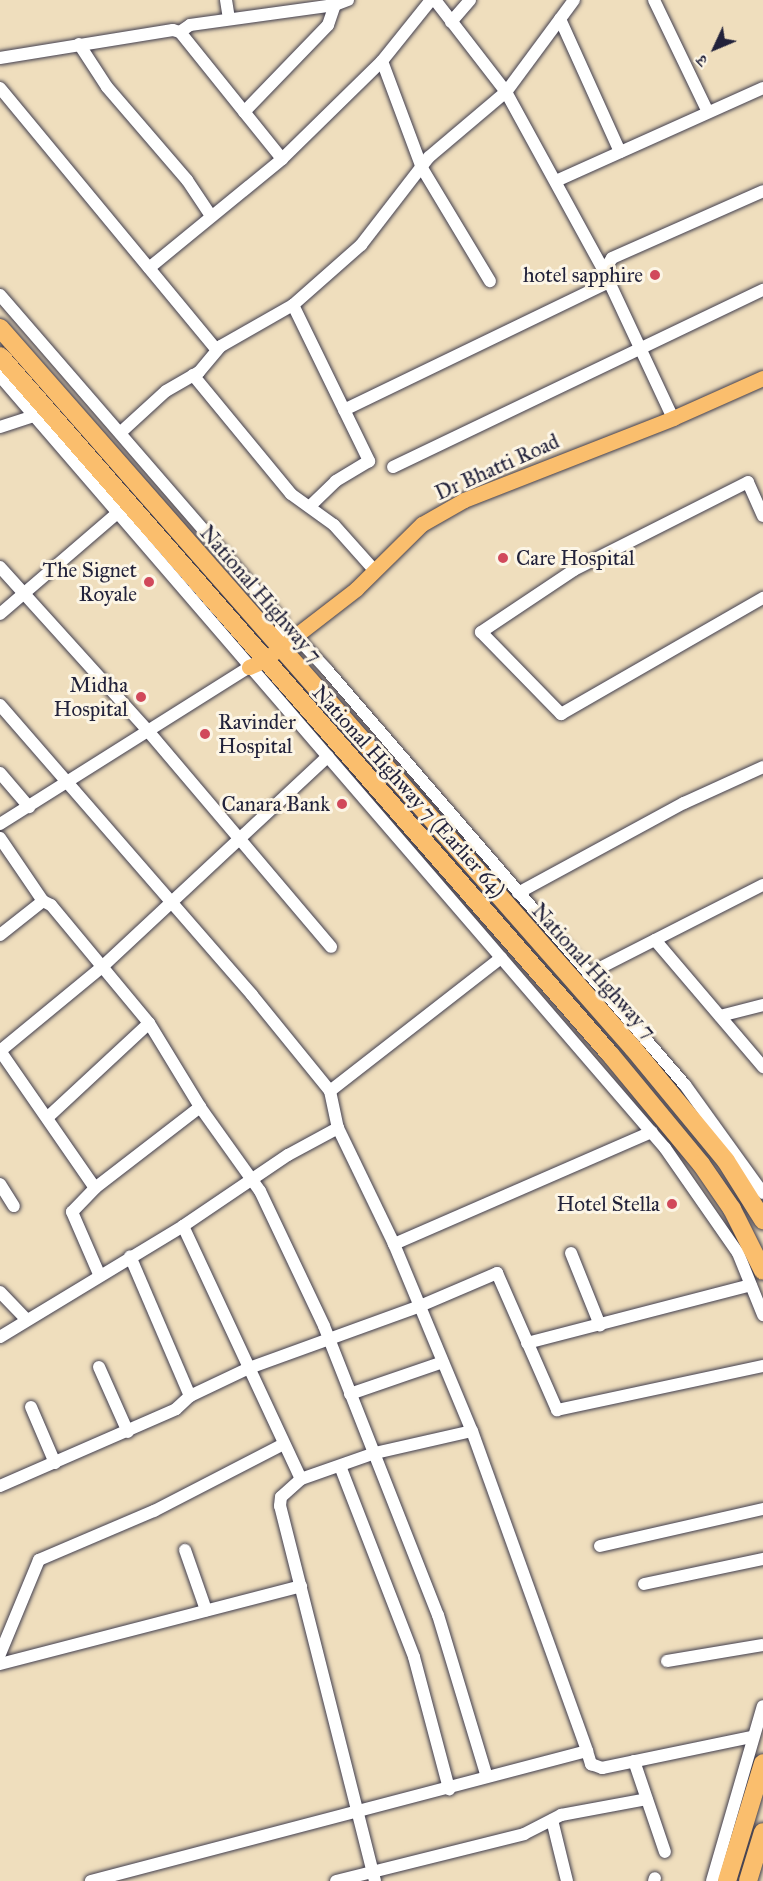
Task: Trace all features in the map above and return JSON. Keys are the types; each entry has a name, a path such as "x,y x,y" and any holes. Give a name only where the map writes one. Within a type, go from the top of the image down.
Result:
{"highway":[{"name":"National Highway 7","path":"0,328 278,649 640,1056 726,1161 763,1220"},
{"name":"National Highway 7 (Earlier 64)","path":"0,356 123,509 256,664 442,861 701,1164 732,1209 757,1278"},
{"path":"727,1881 763,1763"},
{"path":"748,1881 763,1832"}],"main road":[{"name":"Dr Bhatti Road","path":"256,664 375,571 422,524 464,500 673,418 763,378"}],"street":[{"path":"226,0 229,19"},
{"path":"0,58 79,44 180,32 190,25 335,5 348,0"},
{"path":"149,268 282,159 382,62 433,0 506,92 607,277 673,418"},
{"path":"451,22 470,0"},
{"path":"120,433 166,391 193,375 218,350 293,305 361,245 429,157 506,92 574,0"},
{"path":"654,0 708,112"},
{"path":"244,112 328,25 335,5"},
{"path":"560,19 620,152"},
{"path":"180,32 282,159"},
{"path":"79,44 107,87 186,180 211,216"},
{"path":"382,62 422,168 490,281"},
{"path":"0,88 218,350"},
{"path":"556,181 763,88"},
{"path":"344,410 607,277 612,258 763,190"},
{"path":"393,467 643,350 763,290"},
{"path":"0,295 282,620 278,649 303,644 327,670 685,1085 763,1193"},
{"path":"293,305 369,461 336,481 309,507"},
{"path":"193,375 291,494 334,525 375,571"},
{"path":"0,376 34,416 123,509 24,596 0,614"},
{"path":"0,427 34,416"},
{"path":"763,516 748,482 574,570 481,632 561,714 763,598"},
{"path":"0,567 148,731 331,947"},
{"path":"0,824 256,664 328,756 652,1132 701,1194 738,1253 757,1278 763,1315"},
{"path":"0,705 169,903 252,995 330,1091 338,1128 394,1244 472,1431 587,1751 596,1769 752,1737"},
{"path":"95,1188 48,1117 0,1052 102,967 237,838 328,756"},
{"path":"518,893 684,803 763,767"},
{"path":"0,773 29,807"},
{"path":"0,838 43,901 51,905 149,1023 200,1107 252,1181 327,1337 375,1453 438,1615 487,1777"},
{"path":"588,974 763,885"},
{"path":"0,935 43,901"},
{"path":"655,940 763,1067"},
{"path":"330,1091 501,958"},
{"path":"720,1016 763,1005"},
{"path":"48,1117 149,1023"},
{"path":"99,1274 72,1212 95,1188 200,1107"},
{"path":"0,1337 99,1274 183,1226 288,1155 338,1128"},
{"path":"394,1244 652,1132"},
{"path":"0,1184 14,1206"},
{"path":"183,1226 301,1479"},
{"path":"571,1253 600,1325"},
{"path":"130,1256 190,1396"},
{"path":"0,1486 128,1432 176,1409 190,1396 249,1368 327,1337 420,1306 496,1273 557,1410 763,1366"},
{"path":"528,1343 600,1325 757,1278"},
{"path":"0,1292 27,1320"},
{"path":"350,1394 443,1362"},
{"path":"99,1367 128,1432"},
{"path":"31,1407 55,1463"},
{"path":"373,1876 280,1506 281,1497 301,1479 375,1453 472,1431"},
{"path":"0,1654 39,1560 154,1511 284,1444"},
{"path":"340,1466 414,1657 449,1788"},
{"path":"600,1546 763,1509"},
{"path":"185,1550 206,1610"},
{"path":"644,1584 763,1559"},
{"path":"0,1664 301,1586"},
{"path":"667,1661 763,1645"},
{"path":"712,1881 752,1737 763,1706"},
{"path":"91,1881 587,1751"},
{"path":"634,1761 665,1852"},
{"path":"336,1881 373,1876 524,1834 552,1820 647,1799"},
{"path":"552,1820 567,1881"}],"place":[{"name":"hotel sapphire","path":"655,275"},
{"name":"Care Hospital","path":"503,558"},
{"name":"The Signet Royale","path":"149,582"},
{"name":"Midha Hospital","path":"141,697"},
{"name":"Ravinder Hospital","path":"205,734"},
{"name":"Canara Bank","path":"342,804"},
{"name":"Hotel Stella","path":"672,1204"}]}
